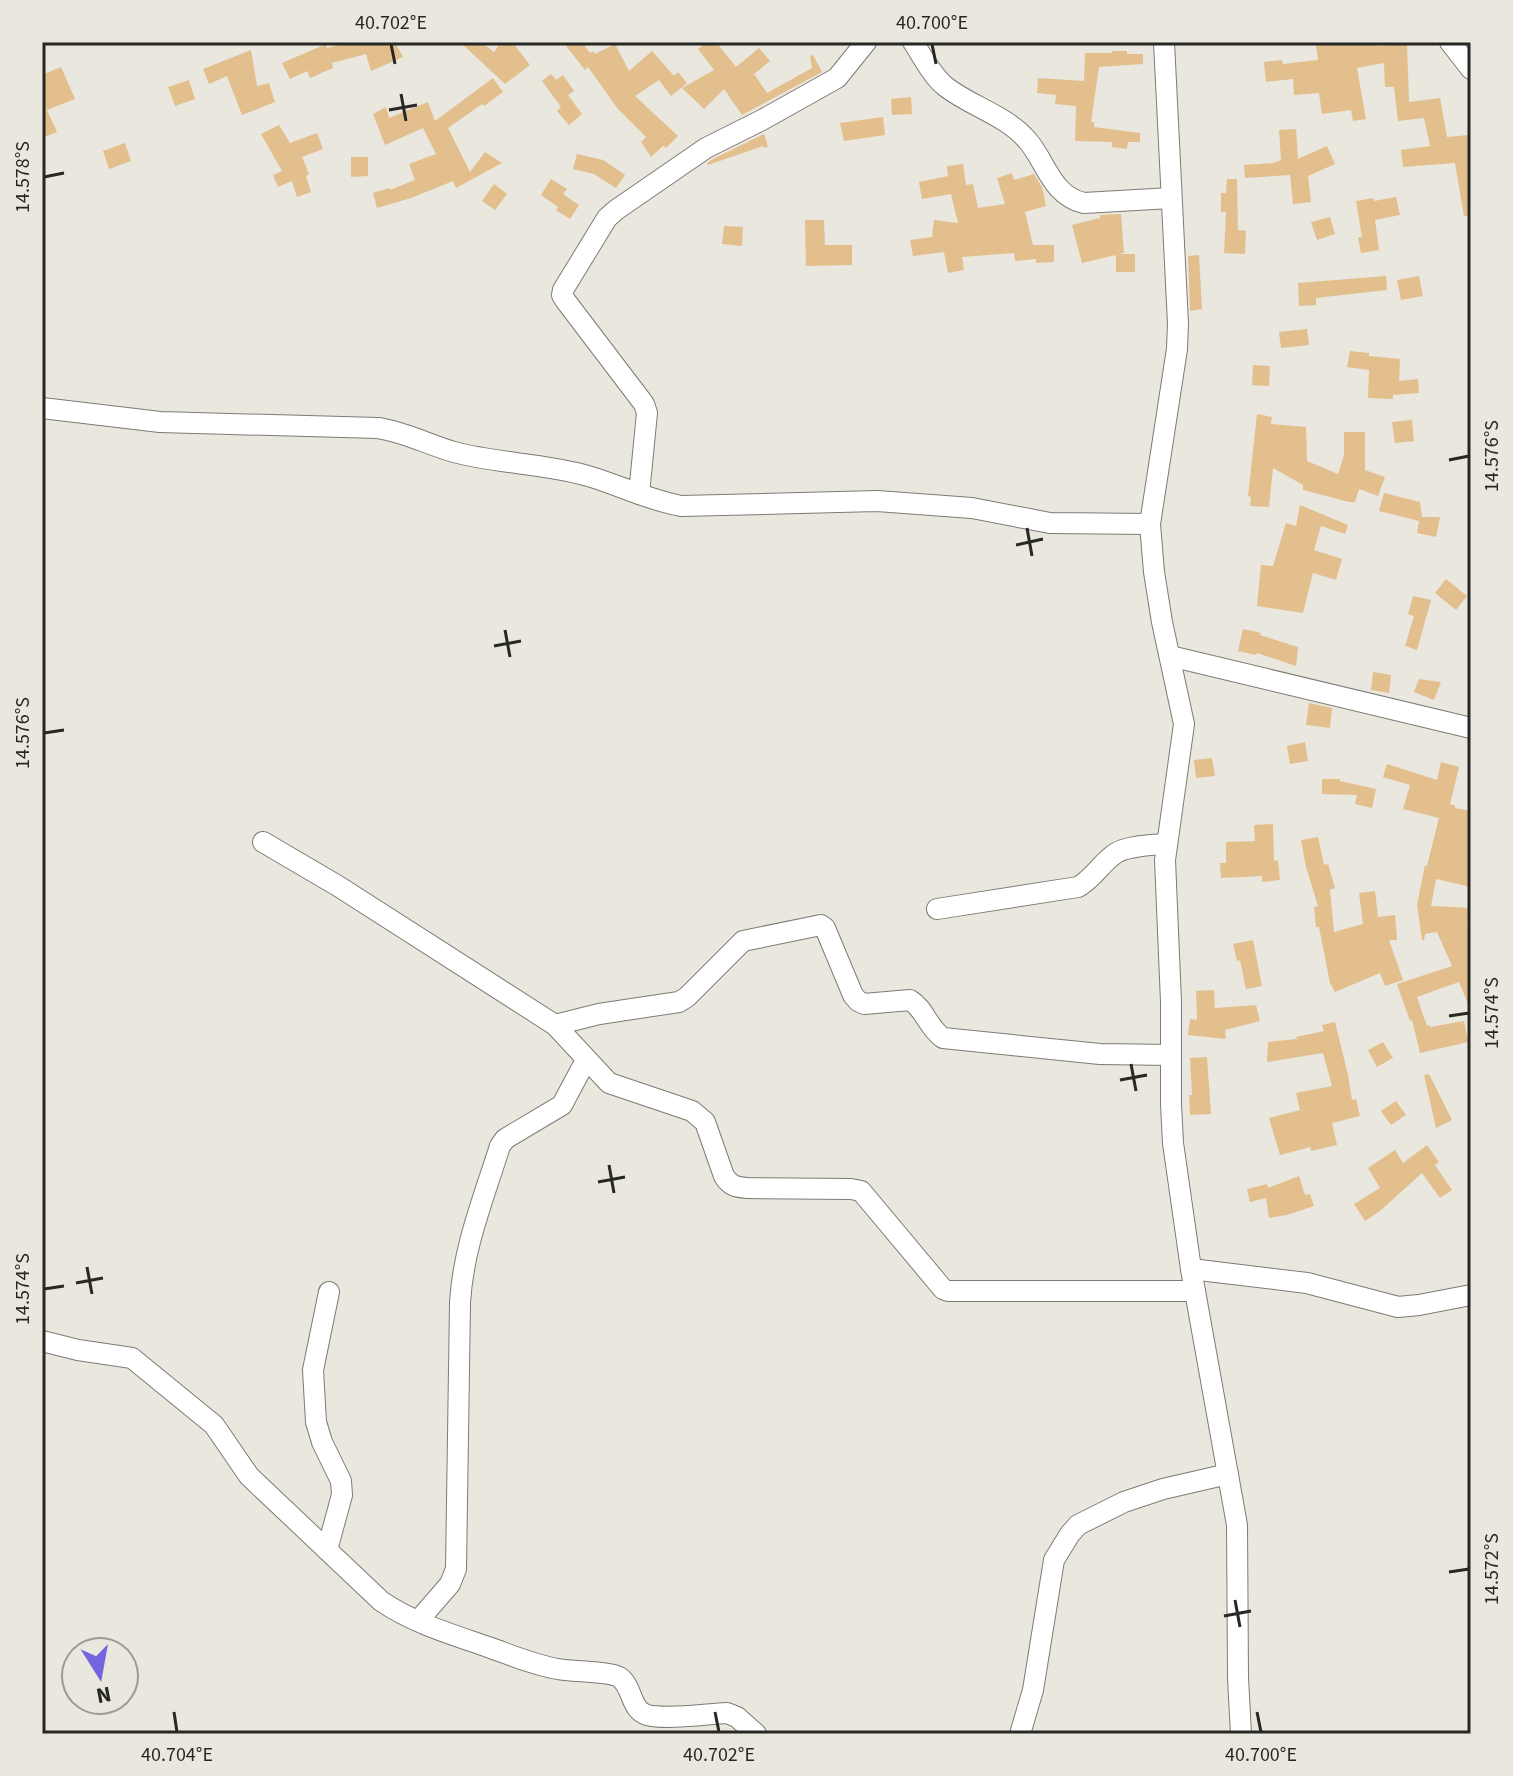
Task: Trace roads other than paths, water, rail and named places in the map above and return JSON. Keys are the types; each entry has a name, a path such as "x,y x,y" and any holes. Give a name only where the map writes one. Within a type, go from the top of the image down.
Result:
{"street":[{"path":"639,494 647,413 644,404 565,300 563,290 607,218 616,210 706,148 837,78 866,42"},
{"path":"913,42 945,87 1019,130 1054,184 1074,201 1171,198"},
{"path":"1164,42 1178,324 1177,349 1150,524 1154,572 1184,724 1165,869 1171,1002 1171,1104 1173,1143 1191,1269 1237,1525 1238,1709 1241,1734"},
{"path":"1450,42 1471,69"},
{"path":"42,408 160,422 387,429 455,452 590,476 661,503 681,506 877,501 972,508 1050,523 1150,524"},
{"path":"1170,656 1471,728"},
{"path":"263,842 338,886 555,1025 609,1083 692,1111 701,1117 728,1184 747,1188 861,1191 939,1285 948,1291 1195,1291"},
{"path":"937,909 1078,887 1116,853 1167,843"},
{"path":"555,1025 599,1014 679,1002 743,941 821,925 858,1001 864,1004 910,1000 916,1003 934,1032 943,1038 1100,1054 1171,1055"},
{"path":"418,1621 450,1584 456,1569 460,1303 467,1247 500,1146 505,1139 562,1105 586,1060"},
{"path":"1191,1269 1307,1283 1398,1307 1471,1295"},
{"path":"327,1550 342,1495 341,1481 316,1422 313,1370 329,1292"},
{"path":"42,1341 132,1358 214,1425 249,1476 381,1601 395,1610 539,1665 614,1675 626,1684 638,1710 645,1715 727,1713 737,1717 756,1734"},
{"path":"1020,1734 1033,1690 1054,1560 1070,1534 1078,1525 1124,1502 1163,1489 1228,1474"}]}
